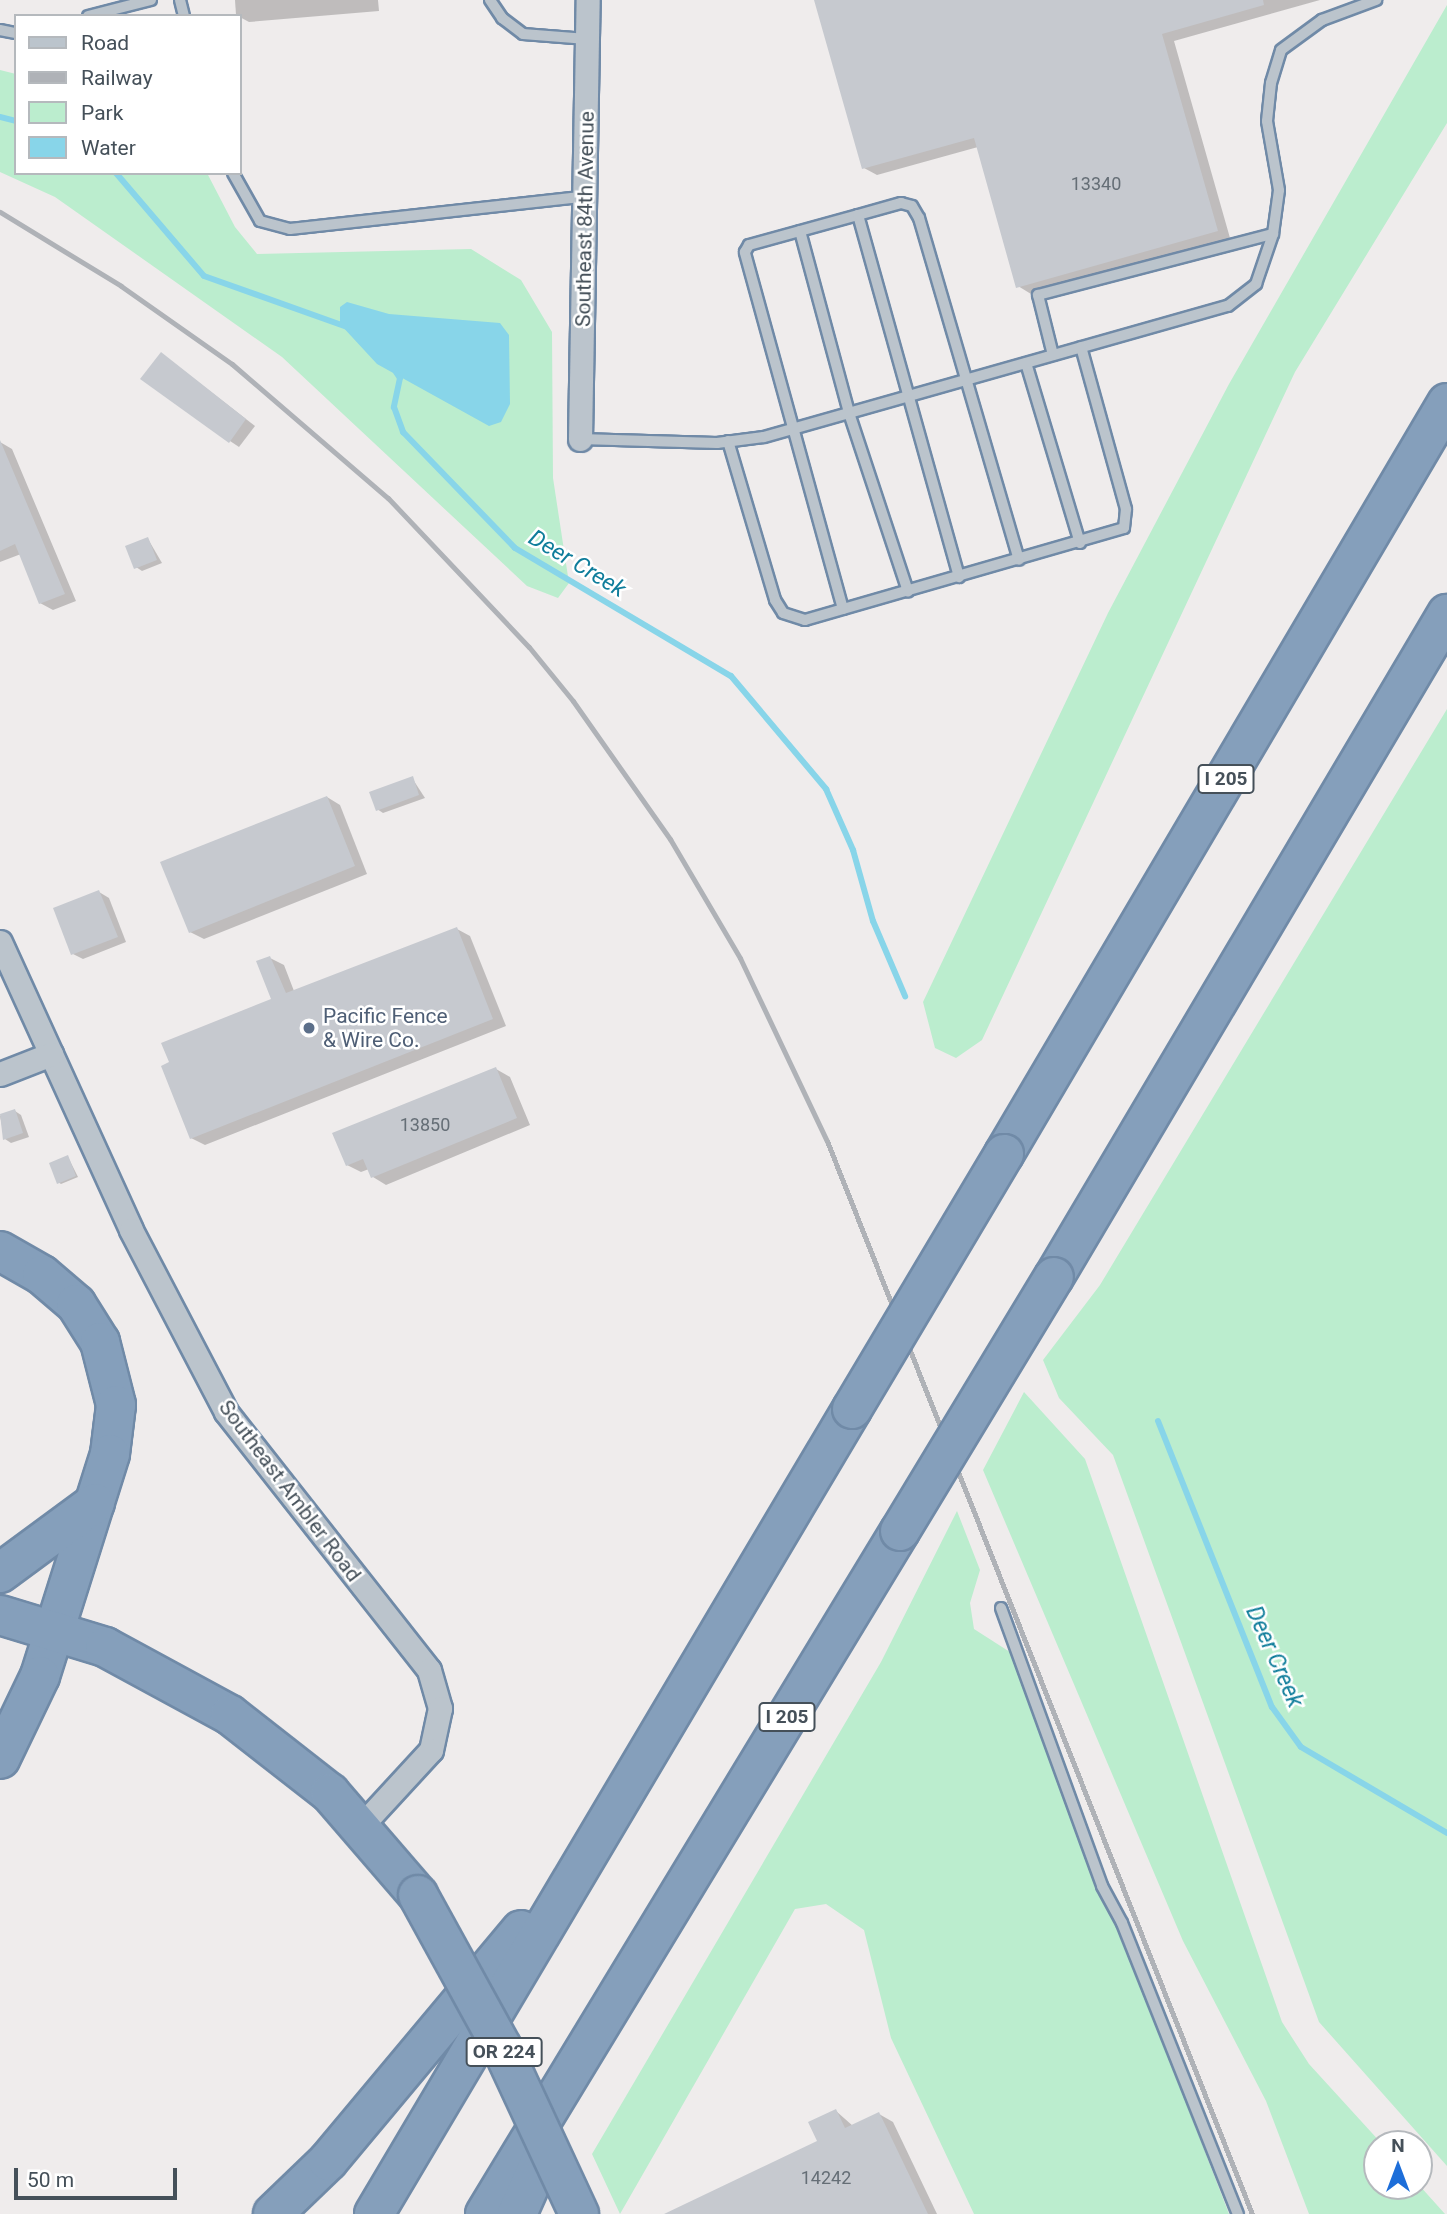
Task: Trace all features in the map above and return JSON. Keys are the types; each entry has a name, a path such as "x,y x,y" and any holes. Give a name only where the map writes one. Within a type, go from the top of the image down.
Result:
{"highway":[{"name":"I 205","path":"374,2214 1447,403"},
{"name":"I 205","path":"485,2214 1054,1277 1447,614"},
{"path":"0,1251 42,1275 76,1304 107,1361 115,1429 95,1503 40,1676 0,1759"},
{"path":"0,1573 95,1503"},
{"name":"OR 224","path":"0,1615 55,1629 122,1655 230,1714 302,1768 362,1825 418,1895 502,2048 579,2214"},
{"path":"273,2214 328,2161 596,1839"},
{"path":"517,2214 612,2004"}],"street":[{"name":"Southeast 84th Avenue","path":"580,439 587,196 588,0"},
{"name":"Southeast Ambler Road","path":"0,942 131,1230 226,1412 434,1682 441,1723 431,1750 362,1825"},
{"path":"0,1074 51,1054"}],"lane":[{"path":"96,14 151,0"},
{"path":"490,0 502,18 523,34 587,39"},
{"path":"580,439 728,441 792,429 1228,306 1256,284 1273,234 1279,190 1267,121 1270,83 1281,50 1322,20 1376,0"},
{"path":"234,175 260,221 289,229 587,196"},
{"path":"843,609 745,251 749,245 901,203 912,206 1019,560"},
{"path":"858,215 959,577"},
{"path":"800,231 849,413 908,591"},
{"path":"1053,355 1038,295 1273,234"},
{"path":"728,441 775,600 783,613 805,620 1109,535 1124,528 1128,520 1081,347"},
{"path":"1026,363 1080,543"},
{"path":"1001,1608 1102,1886 1122,1923 1238,2214"}],"green space":[{"path":"1447,5 1447,123 1295,372 982,1040 956,1058 935,1048 923,1002 1108,613 1229,384"},
{"path":"0,70 14,74 14,175 208,175 235,227 257,254 471,249 521,280 552,332 553,478 569,583 558,598 527,586 282,357 55,197 0,172"},
{"path":"1447,709 1447,2166 1433,2150 1433,2130 1415,2130 1319,2022 1113,1455 1059,1398 1043,1360 1100,1285"},
{"path":"1024,1392 1085,1459 1282,2022 1309,2064 1369,2130 1363,2130 1363,2200 1432,2200 1445,2214 1309,2214 1266,2101 1183,1941 983,1470"},
{"path":"957,1511 980,1570 970,1603 974,1629 1013,1654 1229,2214 974,2214 891,2038 864,1930 826,1904 795,1909 620,2214 592,2154 881,1662"}],"water":[{"path":"347,302 389,314 500,323 509,335 510,404 501,422 489,426 377,364 340,324 340,307"}],"building":[{"path":"814,0 1263,0 1264,5 1162,34 1218,231 1016,288 974,138 862,169"},
{"path":"161,352 246,419 229,443 140,379"},
{"path":"0,440 65,594 39,604 15,544 0,551"},
{"path":"148,537 157,560 134,569 125,546"},
{"path":"413,776 419,795 376,811 369,792"},
{"path":"327,796 355,866 189,933 160,862"},
{"path":"99,890 118,937 71,955 53,908"},
{"path":"457,927 493,1019 190,1139 161,1066 169,1062 161,1043 271,999 256,961 270,956 286,993"},
{"path":"496,1067 517,1118 371,1178 363,1159 346,1166 332,1133"},
{"path":"15,1109 23,1133 3,1140 0,1114"},
{"path":"68,1155 76,1176 57,1184 49,1163"},
{"path":"836,2109 845,2128 879,2112 928,2214 664,2214 817,2141 808,2122"}],"waterway":[{"name":"Deer Creek","path":"0,117 14,120"},
{"name":"Deer Creek","path":"118,175 204,276 347,327"},
{"name":"Deer Creek","path":"396,372 400,378 394,407 403,432 515,548 731,676 826,789 853,850 873,921 905,996"},
{"name":"Deer Creek","path":"1158,1421 1272,1707 1301,1747 1447,1833"}],"railway":[{"path":"0,212 121,286 232,364 388,498 529,647 573,701 670,839 740,958 827,1141 1252,2214"}],"place":[{"name":"Pacific Fence & Wire Co.","path":"309,1028"}]}
